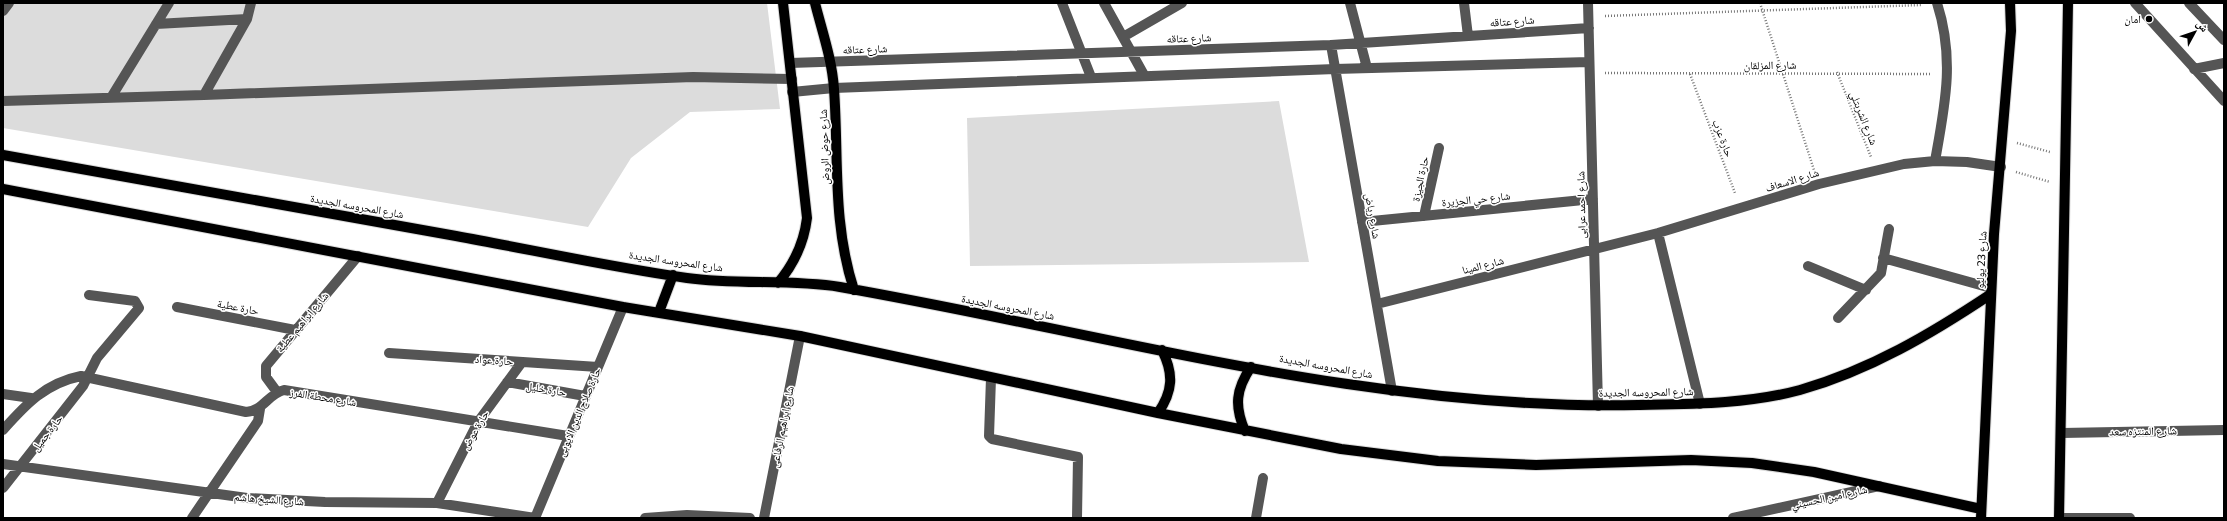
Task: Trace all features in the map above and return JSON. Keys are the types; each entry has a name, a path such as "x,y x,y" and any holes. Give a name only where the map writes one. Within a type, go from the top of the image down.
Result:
{"main road":[{"name":"شارع حوض الروض","path":"778,283 791,269 805,233 807,218 783,3"},
{"name":"شارع حوض الروض","path":"815,3 830,62 834,88 839,229 846,270 854,290"},
{"name":"شارع 23 يوليو","path":"1981,513 1991,291 2011,31 2010,3"},
{"path":"2059,518 2062,433 2068,3"},
{"name":"شارع المحروسه الجديدة","path":"3,156 673,275 723,282 811,283 1251,367 1392,391 1489,401 1598,406 1700,404 1734,401 1796,391 1852,373 1938,328 1991,291"},
{"path":"3,190 624,306 800,336 1158,414 1340,449 1438,461 1536,465 1691,460 1752,463 1814,472 1879,486 1981,513"},
{"path":"659,312 673,275"},
{"path":"1158,414 1168,399 1173,382 1170,366 1162,350"},
{"path":"1245,431 1237,415 1236,397 1241,381 1251,367"}],"street":[{"path":"112,96 169,3"},
{"path":"204,95 247,19 251,3"},
{"path":"1062,3 1091,78"},
{"path":"1105,3 1144,75"},
{"path":"1123,38 1182,3"},
{"path":"1464,3 1468,36"},
{"name":"شارع احمد عرابى","path":"1588,3 1598,406"},
{"path":"2135,3 2224,101"},
{"path":"2189,3 2224,40"},
{"path":"1349,4 1367,68"},
{"path":"1936,161 1950,74 1948,51 1937,4"},
{"path":"156,24 247,19"},
{"name":"شارع عتاقه","path":"790,63 1331,45 1589,28"},
{"name":"شارع رياض","path":"1331,45 1392,391"},
{"path":"792,92 834,88 1144,75 1589,62"},
{"path":"2194,69 2224,64"},
{"path":"3,101 112,96 204,95 693,77 792,79"},
{"name":"حارة الجيزة","path":"1424,216 1439,148"},
{"name":"شارع الاسعاف","path":"1594,248 1658,233 1819,184 1904,164 1936,161 1967,162 2000,167"},
{"name":"شارع حي الجزيرة","path":"1362,222 1593,199"},
{"path":"1838,318 1877,279 1883,258 1888,229"},
{"path":"1658,233 1700,404"},
{"name":"شارع المينا","path":"1377,304 1594,248"},
{"name":"شارع ابراهيم عطية","path":"277,392 266,377 266,366 358,256"},
{"path":"1883,258 1991,291"},
{"path":"1808,266 1866,290"},
{"name":"حارة جميل","path":"3,488 88,377 97,358 140,308 135,301 88,295"},
{"name":"حارة صلاح الدين الايوبى","path":"535,518 568,436 624,306"},
{"name":"حارة عطية","path":"177,307 295,330"},
{"name":"شارع ابراهيم الرفاعى","path":"764,518 800,336"},
{"name":"حارة عواد","path":"389,353 598,367"},
{"name":"حارة عوض","path":"437,503 478,422 522,362"},
{"path":"3,430 31,398 60,381 81,376 246,412 260,409 258,421 192,518"},
{"path":"991,378 989,436 992,439 1078,457 1077,518"},
{"name":"حارة خليل","path":"507,382 585,396"},
{"name":"شارع محطة الفرز","path":"260,409 277,392 284,390 568,436"},
{"path":"3,394 31,398"},
{"name":"شارع المنتزه سعد","path":"2062,433 2224,430"},
{"name":"شارع الشيخ هاشم","path":"3,464 209,494 285,501 437,503 535,518"},
{"path":"1256,518 1263,478"},
{"name":"شارع امين الحسيني","path":"1738,518 1879,486"},
{"path":"645,518 687,515 750,518"},
{"path":"2059,518 2130,518"}],"path":[{"path":"1760,3 1819,184"},
{"path":"1589,17 1937,4"},
{"name":"شارع المزلقان","path":"1590,73 1690,74 1837,72 1950,74"},
{"name":"شارع الشربتلي","path":"1837,72 1876,171"},
{"name":"حارة عزب","path":"1690,74 1741,208"},
{"path":"2002,139 2066,157"},
{"path":"2000,167 2065,187"}],"shaded area":[{"path":"3,3 767,3 780,109 690,112 631,158 588,227 3,128"},
{"path":"1279,101 1309,262 970,266 967,118"}],"place":[{"name":"امان","path":"2149,19"}]}
